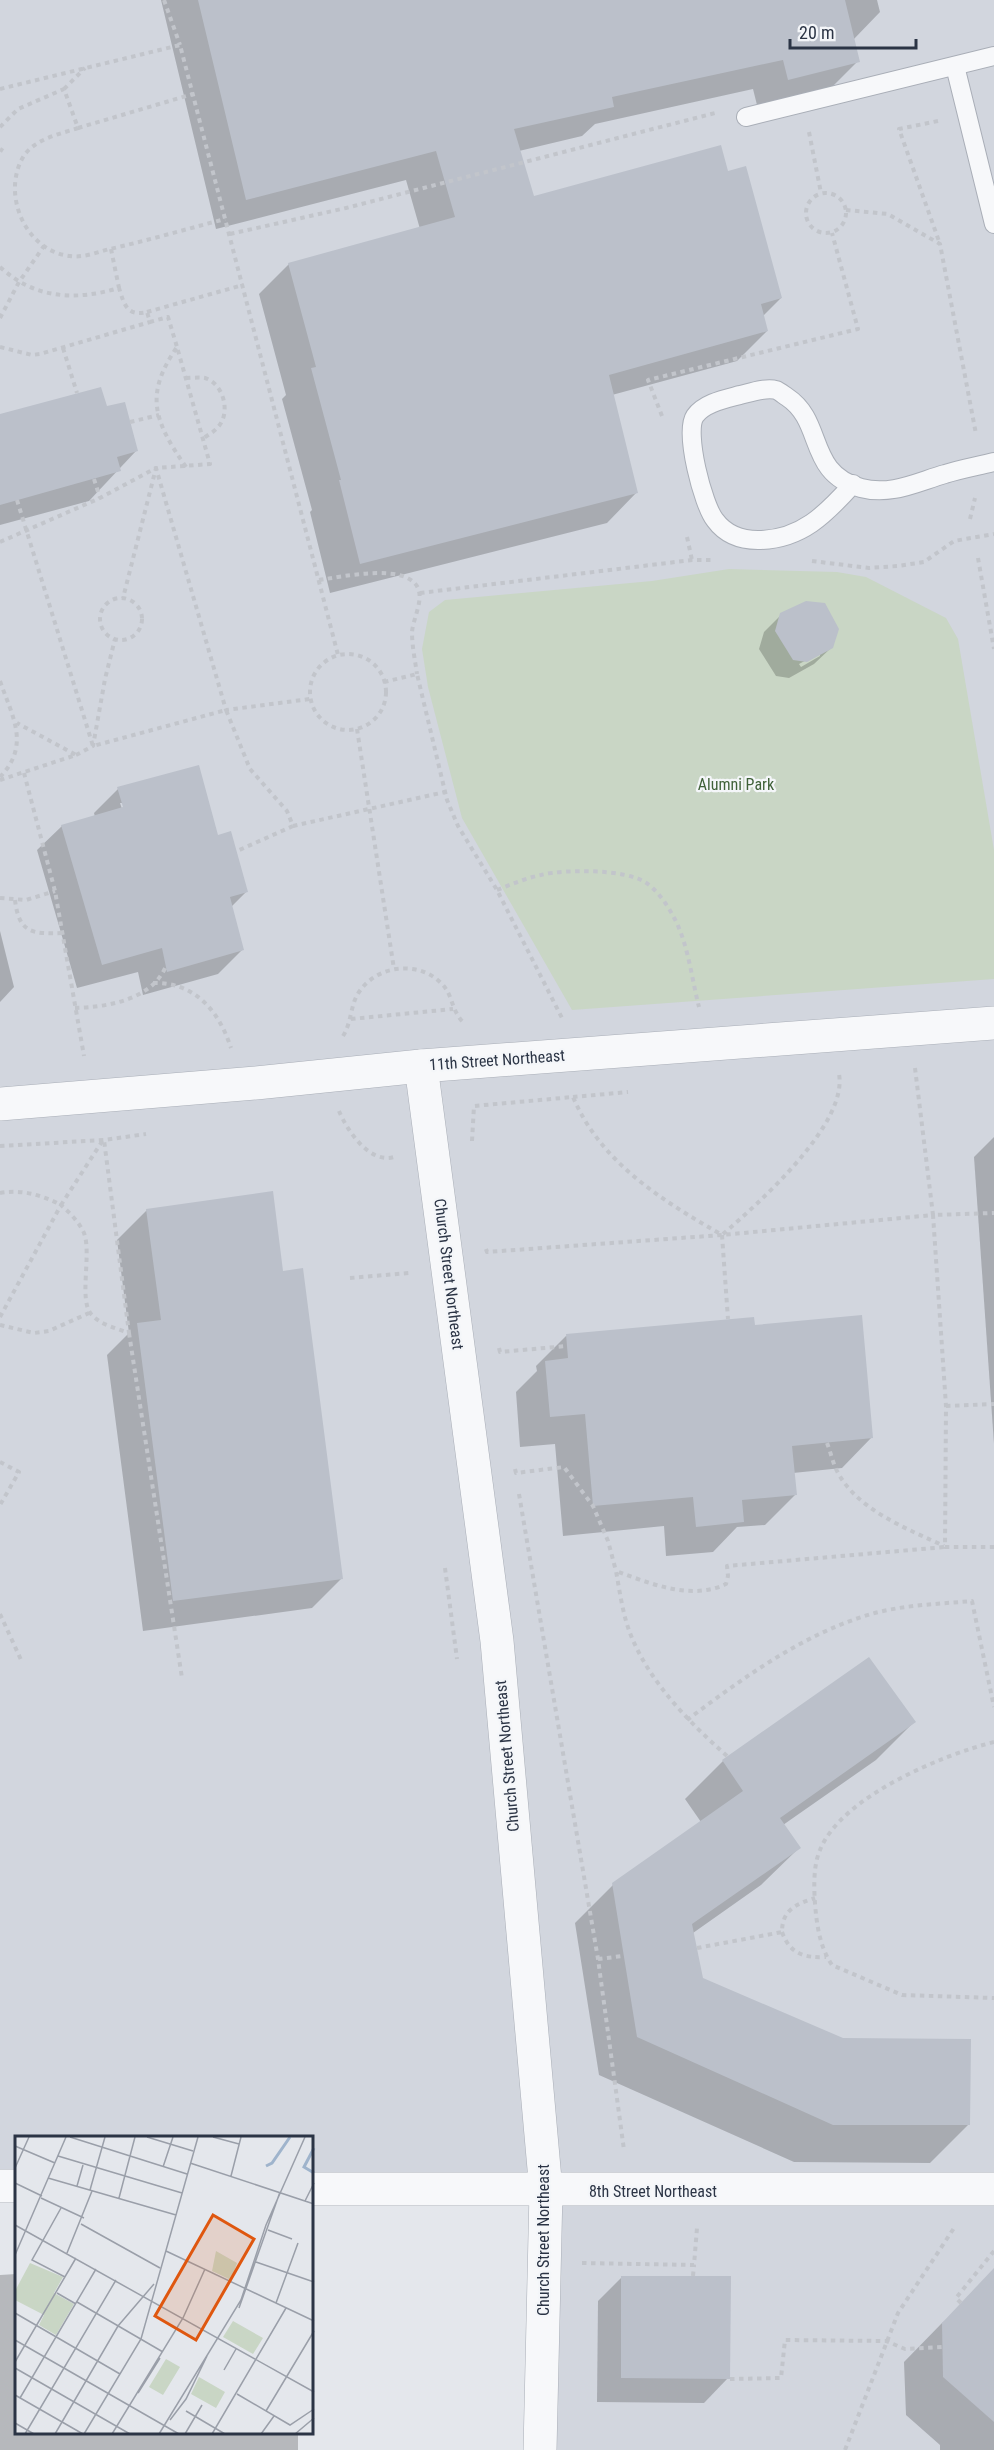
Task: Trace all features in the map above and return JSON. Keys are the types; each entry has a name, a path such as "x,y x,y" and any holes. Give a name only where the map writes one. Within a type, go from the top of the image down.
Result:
{"street":[{"name":"11th Street Northeast","path":"0,1104 256,1083 421,1066 994,1023"},
{"name":"Church Street Northeast","path":"421,1066 496,1641 546,2191 540,2450"},
{"path":"0,2186 15,2187"},
{"name":"8th Street Northeast","path":"314,2189 546,2191 994,2189"}],"lane":[{"path":"746,117 994,56"},
{"path":"955,66 994,224"},
{"path":"853,484 824,515 800,532 774,540 746,540 728,534 707,508 690,428 696,415 717,401 776,390 796,403 808,420 819,455 835,475 853,484 861,488 890,490 988,464"}],"path":[{"path":"164,0 194,94 338,655"},
{"path":"0,89 180,45"},
{"path":"0,128 18,109 64,90 86,68"},
{"path":"64,90 78,128"},
{"path":"194,94 78,128 37,143 25,154 14,182 14,201 21,222 44,246 71,256 111,249 225,219"},
{"path":"804,103 821,193"},
{"path":"230,234 346,208 740,106 746,117"},
{"path":"898,129 940,244 988,464 970,519"},
{"path":"821,193 835,194 846,210 845,221 837,230 825,233 813,229 808,224 805,211 811,199 821,193"},
{"path":"846,210 888,214 940,244"},
{"path":"0,318 19,282 44,246"},
{"path":"111,249 119,288 126,308 136,314 243,285"},
{"path":"0,267 19,282 48,294 89,295 119,288"},
{"path":"147,312 150,322"},
{"path":"0,347 32,355 168,317 210,464 156,468 100,498 0,542"},
{"path":"177,347 159,377 156,388 162,428 186,467"},
{"path":"63,348 77,393"},
{"path":"186,378 211,381 216,384 222,396 225,416 218,427 202,439"},
{"path":"130,422 159,416"},
{"path":"123,598 156,468"},
{"path":"156,468 226,710 250,769 287,811 293,826"},
{"path":"94,479 100,498"},
{"path":"17,500 93,746"},
{"path":"807,561 868,568 898,566 924,562 954,541 994,534"},
{"path":"978,558 994,649"},
{"path":"420,593 692,560 716,560"},
{"path":"319,580 374,573 398,574 417,586 420,593 412,632 417,674 445,792 458,826 497,890 562,1019"},
{"path":"123,598 136,604 140,610 142,622 130,638 116,639 103,631 99,617 106,604 123,598"},
{"path":"93,746 105,679 116,639"},
{"path":"351,654 364,658 375,665 384,681 385,702 379,714 371,723 357,729 337,729 326,723 317,716 310,699 311,681 316,671 326,661 338,655 351,654"},
{"path":"384,681 417,674"},
{"path":"0,681 17,723 16,749 11,763 0,779"},
{"path":"0,779 76,755 93,746 226,710 310,699"},
{"path":"17,723 76,755"},
{"path":"357,729 394,969"},
{"path":"24,773 55,891 84,1056"},
{"path":"237,851 293,826 445,792"},
{"path":"497,890 528,878 556,873 602,873 628,876 645,882 662,899 673,916 686,952 699,1009"},
{"path":"0,898 15,900 34,898 55,891"},
{"path":"15,900 16,912 29,930 37,934 63,933"},
{"path":"75,1008 105,1007 125,1001 153,983 166,966"},
{"path":"333,1041 343,1037 358,993 379,974 394,969 422,972 441,982 447,990 453,1009 466,1025 472,1026"},
{"path":"153,983 166,982 202,1000 215,1011 224,1027 231,1048"},
{"path":"688,1010 711,1008"},
{"path":"351,1019 453,1009"},
{"path":"550,1020 573,1018"},
{"path":"220,1048 242,1047"},
{"path":"73,1057 95,1055"},
{"path":"905,1068 916,1068 933,1215 946,1406 945,1547"},
{"path":"828,1075 850,1073"},
{"path":"722,1235 766,1197 789,1172 829,1119 842,1089 839,1074"},
{"path":"472,1145 474,1106 631,1092"},
{"path":"573,1097 587,1127 622,1165 653,1193 722,1235"},
{"path":"327,1111 349,1108"},
{"path":"339,1110 347,1128 360,1143 380,1156 389,1158 397,1156 398,1167"},
{"path":"0,1146 104,1140 148,1133"},
{"path":"0,1317 61,1204 104,1140"},
{"path":"104,1140 129,1333 182,1678"},
{"path":"0,1193 20,1192 49,1198 61,1204 75,1218 84,1233 87,1249 86,1299 89,1313 102,1323 129,1333"},
{"path":"487,1252 722,1235 933,1215 994,1213"},
{"path":"722,1235 728,1319"},
{"path":"485,1240 488,1263"},
{"path":"409,1262 411,1285"},
{"path":"350,1278 410,1273"},
{"path":"0,1325 34,1333 49,1331 89,1313"},
{"path":"498,1341 501,1363"},
{"path":"500,1352 567,1346"},
{"path":"946,1406 994,1404"},
{"path":"827,1443 839,1474 859,1497 890,1520 945,1547"},
{"path":"0,1462 19,1472 0,1505"},
{"path":"514,1462 598,1959 625,2156"},
{"path":"516,1473 564,1467 593,1506 608,1541 632,1638 650,1671 687,1720 727,1756"},
{"path":"616,1571 665,1588 707,1590 726,1584 727,1566 945,1547 994,1547"},
{"path":"444,1557 457,1661"},
{"path":"687,1720 736,1683 776,1659 842,1625 894,1610 972,1601 994,1707"},
{"path":"0,1614 22,1662"},
{"path":"994,1742 962,1750 903,1776 849,1813 829,1834 819,1851 815,1898 821,1942 827,1957 832,1965 846,1973 902,1995 994,1998"},
{"path":"815,1898 788,1910 782,1922 782,1932 789,1946 796,1953 805,1956 827,1957"},
{"path":"697,1948 782,1932"},
{"path":"598,1959 623,1956"},
{"path":"845,2450 898,2313 960,2218"},
{"path":"693,2276 697,2222"},
{"path":"961,2303 956,2298 994,2251"},
{"path":"578,2269 578,2262 694,2265"},
{"path":"730,2379 781,2378 785,2340 886,2341 905,2349 942,2347"}],"shaded area":[{"path":"0,0 994,0 994,2450 537,2450 546,2191 314,2189 314,2136 15,2136 15,2186 0,2186"}],"green space":[{"name":"Alumni Park","path":"729,569 837,572 866,577 946,618 958,639 994,850 994,979 572,1010 462,818 428,687 422,649 429,612 445,600 652,581"}],"building":[{"path":"198,0 845,0 860,62 788,80 783,60 612,97 614,107 514,129 534,196 721,145 728,171 746,166 782,298 761,304 768,331 609,375 638,493 360,564 339,480 341,480 311,368 316,367 288,263 455,217 436,151 246,200"},
{"path":"101,387 107,406 125,402 138,451 117,457 121,471 0,505 0,414"},
{"path":"806,601 825,603 839,629 833,648 807,662 793,660 775,631 780,613"},
{"path":"199,765 218,835 231,831 248,892 230,897 244,950 167,972 162,948 102,965 61,825 123,807 117,787"},
{"path":"273,1191 283,1271 303,1268 343,1579 173,1601 137,1323 161,1320 146,1209"},
{"path":"862,1315 873,1438 792,1446 797,1495 742,1500 744,1522 696,1527 693,1497 593,1506 585,1414 550,1417 545,1361 568,1358 566,1334 754,1317 755,1325"},
{"path":"869,1657 916,1722 780,1818 801,1848 692,1924 703,1978 843,2038 971,2039 970,2125 833,2125 637,2037 612,1883 743,1791 722,1760"},
{"path":"994,2268 994,2422 943,2377 942,2323"},
{"path":"621,2276 731,2276 730,2379 621,2378"}]}
